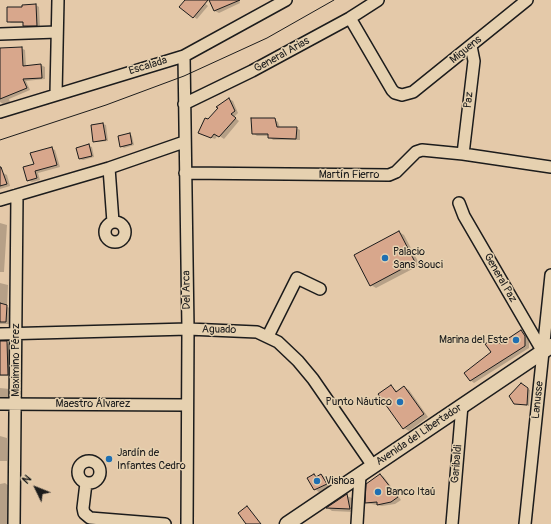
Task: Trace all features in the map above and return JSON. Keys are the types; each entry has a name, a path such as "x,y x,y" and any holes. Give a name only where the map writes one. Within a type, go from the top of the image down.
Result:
{"main road":[{"name":"Avenida del Libertador","path":"291,523 462,405 547,349"}],"street":[{"path":"56,94 58,0"},
{"name":"Escalada","path":"0,112 184,56 286,0"},
{"name":"General Arias","path":"184,104 252,71 350,18 378,0"},
{"name":"Miguens","path":"350,18 392,90 395,93 402,95 413,92 527,0"},
{"path":"0,34 57,32"},
{"name":"Paz","path":"463,154 474,61 471,46"},
{"name":"Del Arca","path":"184,56 184,142 188,329 186,405 187,524"},
{"path":"0,200 109,168 184,142"},
{"name":"Martín Fierro","path":"185,174 389,175 400,169 411,156 422,150 463,154 551,167"},
{"path":"109,168 113,222"},
{"name":"Maximino Pérez","path":"14,524 17,195"},
{"name":"General Paz","path":"459,203 464,216 547,349"},
{"name":"Lanusse","path":"525,524 547,349 551,276"},
{"path":"268,336 297,278 320,289"},
{"name":"Aguado","path":"0,334 188,329 245,330 268,336 286,348 313,379 373,466"},
{"name":"Maestro Álvarez","path":"0,404 186,405"},
{"name":"Garibaldi","path":"452,524 462,405"},
{"path":"357,524 360,475"},
{"path":"86,483 83,508 84,514 90,518 165,524"}],"building":[{"path":"185,0 208,0 193,18 179,7"},
{"path":"209,0 240,0 214,11"},
{"path":"36,4 37,26 23,26 23,22 7,22 7,7 22,7 22,5"},
{"path":"22,47 23,66 41,64 42,78 23,79 27,88 0,99 0,48"},
{"path":"229,98 235,111 231,114 236,118 219,137 214,134 211,138 198,133 205,118 208,119 218,108 216,107"},
{"path":"251,118 275,118 277,127 297,127 296,139 268,138 268,134 252,134"},
{"path":"103,123 106,140 93,142 91,125"},
{"path":"130,133 132,144 120,147 118,136"},
{"path":"89,144 92,156 79,159 76,148"},
{"path":"52,147 57,165 35,171 37,178 27,181 23,167 34,164 30,153"},
{"path":"0,167 7,184 0,186"},
{"name":"Palacio Sans Souci","path":"399,231 415,262 370,286 354,255"},
{"path":"0,303 7,305 6,322 0,322"},
{"path":"521,330 525,336 525,346 470,381 464,373 491,352 485,344 495,338 500,344"},
{"path":"0,341 7,341 8,375 0,375"},
{"path":"521,383 528,388 527,405 514,404 509,396"},
{"name":"Punto Náutico","path":"391,385 396,392 404,386 424,414 403,429 378,394"},
{"name":"Vishoa","path":"314,474 316,477 321,474 327,484 314,490 307,478"},
{"name":"Banco Itaú","path":"380,474 398,497 391,502 377,505 377,502 365,503 366,484"},
{"path":"347,494 350,509 326,508"},
{"path":"247,506 261,524 246,524 238,513"}],"tram line":[{"path":"0,140 106,105 184,76 267,38 334,0"}],"place":[{"name":"Palacio Sans Souci","path":"385,258"},
{"name":"Marina del Este","path":"516,340"},
{"name":"Punto Náutico","path":"400,402"},
{"name":"Jardín de Infantes Cedro","path":"109,459"},
{"name":"Vishoa","path":"317,481"},
{"name":"Banco Itaú","path":"378,492"}]}
